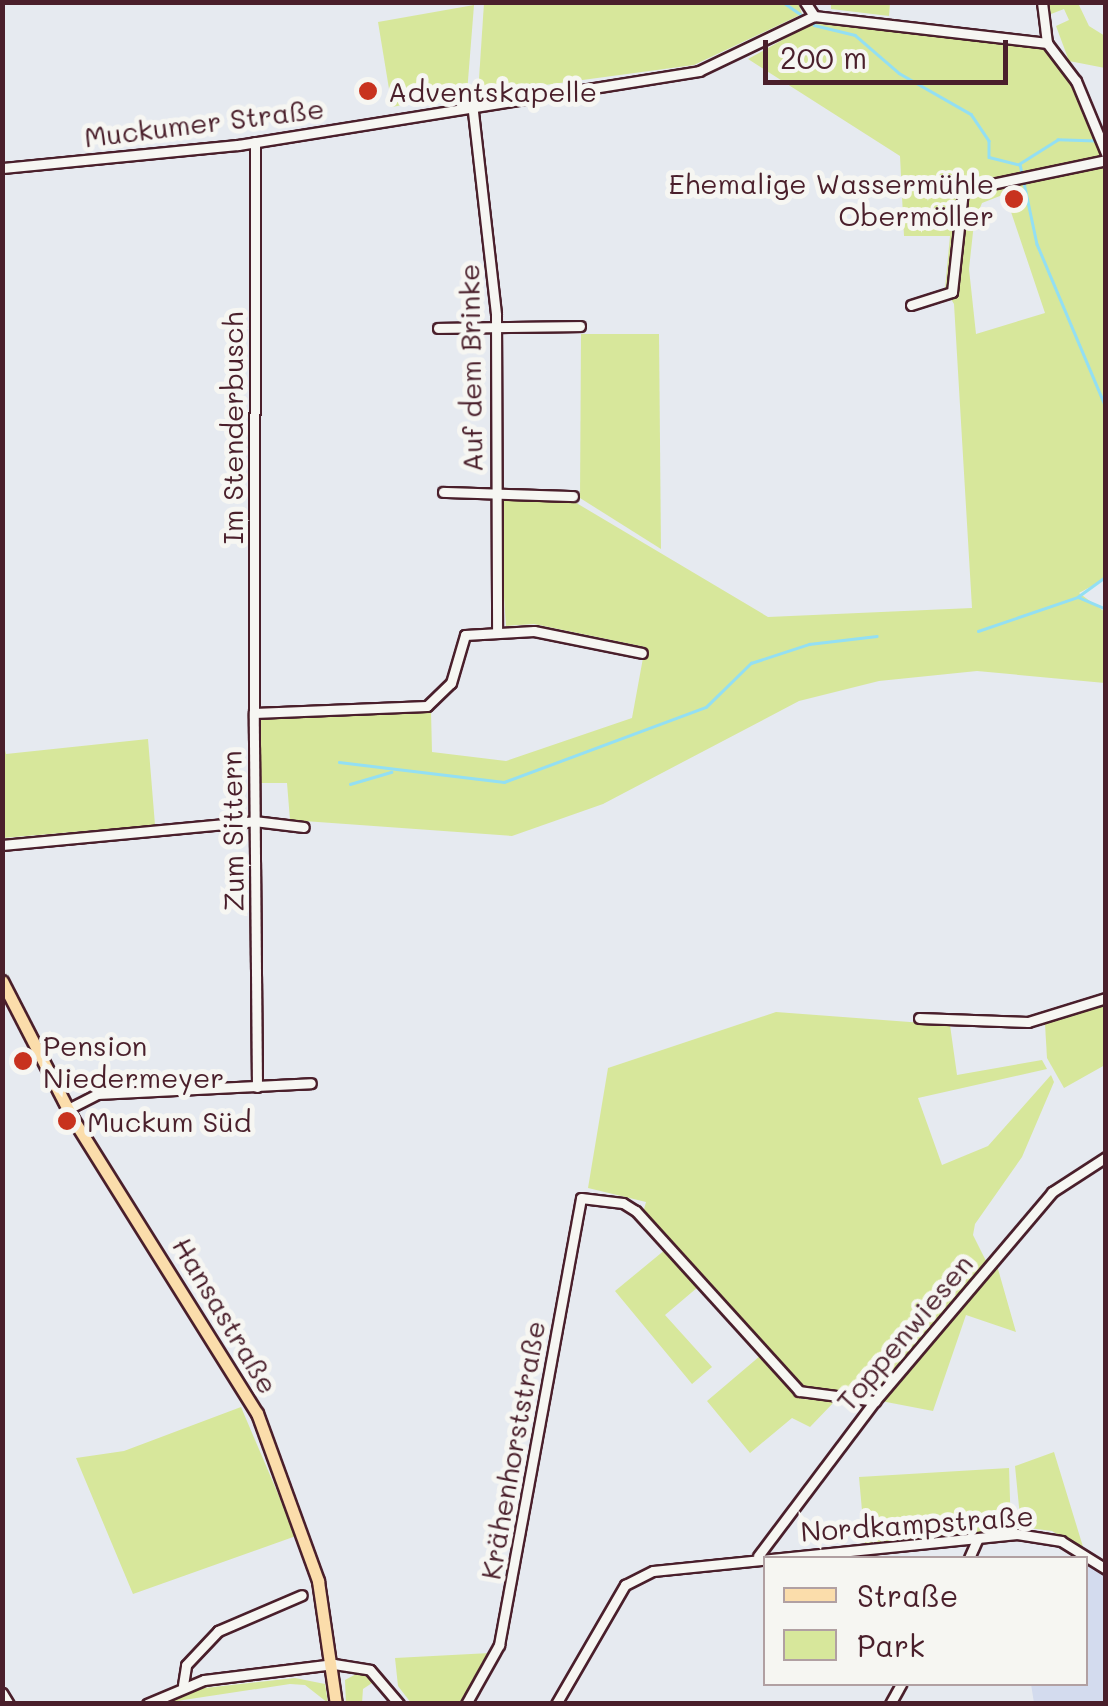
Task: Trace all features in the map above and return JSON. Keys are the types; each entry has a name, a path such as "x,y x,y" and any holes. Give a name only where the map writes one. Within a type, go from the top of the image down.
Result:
{"main road":[{"name":"Hansastraße","path":"2,980 8,1007 257,1414 318,1581 334,1664 336,1704"}],"street":[{"path":"805,2 814,16 1047,42"},
{"path":"911,305 952,292 962,190 1105,149 1064,59 1047,42 1042,2"},
{"name":"Muckumer Straße","path":"2,168 254,142 472,103 698,71 814,16"},
{"name":"Auf dem Brinke","path":"472,103 494,324 498,632"},
{"name":"Im Stenderbusch","path":"254,142 254,713"},
{"path":"438,328 494,324 580,326"},
{"path":"443,492 573,496"},
{"name":"Zum Sittern","path":"257,1087 254,713 427,706 452,683 460,638 498,632 534,631 642,653"},
{"path":"2,845 254,821 304,827"},
{"path":"919,1018 1028,1022 1106,998"},
{"path":"68,1109 98,1094 312,1083"},
{"name":"Toppenwiesen","path":"758,1556 875,1402 1052,1192 1106,1157"},
{"name":"Krähenhorststraße","path":"466,1704 499,1645 581,1198 624,1203 636,1211 799,1392 875,1402"},
{"name":"Nordkampstraße","path":"556,1704 633,1578 758,1556 1044,1536 1080,1556"},
{"path":"970,1556 977,1540"},
{"path":"183,1685 186,1665 218,1631 302,1594"},
{"path":"147,1704 183,1685 334,1664 370,1670 399,1704"},
{"path":"2,1692 8,1704"}],"shaded area":[{"path":"1088,1562 1105,1575 1105,1703 1034,1703 1031,1686 1088,1686"}],"green space":[{"path":"798,2 802,14 694,65 478,94 484,3"},
{"path":"831,3 890,3 889,16 831,9"},
{"path":"1048,3 1078,3 1089,26 1105,36 1105,68 1069,61 1056,26 1069,20 1064,9 1051,14"},
{"path":"474,5 467,93 392,107 378,22"},
{"path":"831,20 1046,48 1071,80 1097,136 1106,186 1105,579 1079,593 1105,612 1105,683 977,671 879,681 799,701 603,804 512,836 290,820 287,783 257,783 256,719 431,711 432,752 506,761 632,718 645,647 534,624 506,626 497,497 573,501 768,617 972,608 954,304 945,289 950,236 904,236 900,156 748,59 815,22","holes":["1005,194 1045,313 976,334 969,269 974,223 982,203"]},
{"path":"581,334 659,334 661,549 580,498"},
{"path":"148,739 155,825 3,838 3,741 6,754"},
{"path":"1105,1003 1105,1065 1064,1088 1047,1058 1045,1024"},
{"path":"776,1012 950,1025 957,1075 1042,1060 1047,1069 918,1098 942,1165 988,1146 1051,1075 1054,1082 1022,1157 975,1224 973,1235 987,1263 876,1392 803,1390 643,1213 646,1202 588,1188 608,1068"},
{"path":"666,1249 698,1287 665,1315 712,1367 692,1384 615,1291"},
{"path":"996,1262 1016,1332 966,1315 933,1411 881,1401"},
{"path":"760,1356 802,1399 835,1401 810,1427 792,1418 750,1453 707,1401"},
{"path":"241,1407 296,1536 133,1594 76,1458 124,1451"},
{"path":"1054,1452 1084,1550 1052,1531 1021,1527 1015,1466"},
{"path":"1009,1468 1011,1532 865,1544 859,1477"},
{"path":"490,1653 461,1703 411,1703 398,1686 395,1658"},
{"path":"360,1672 375,1681 363,1689 362,1703 346,1704 345,1680"},
{"path":"295,1678 325,1684 328,1703 305,1685 290,1684 157,1704 187,1690"}],"waterway":[{"path":"783,2 800,14"},
{"path":"814,25 855,35 899,73 971,114 989,141 989,157 1018,164"},
{"path":"1096,141 1058,140 1020,164 1037,244 1106,407"},
{"path":"1106,577 1078,597 1106,609"},
{"path":"978,631 1078,597"},
{"path":"339,762 504,782 706,707 751,663 809,644 877,636"},
{"path":"350,784 391,772"}],"place":[{"name":"Adventskapelle","path":"368,91"},
{"name":"Ehemalige Wassermühle Obermöller","path":"1014,199"},
{"name":"Pension Niedermeyer","path":"23,1061"},
{"name":"Muckum Süd","path":"67,1121"}]}
